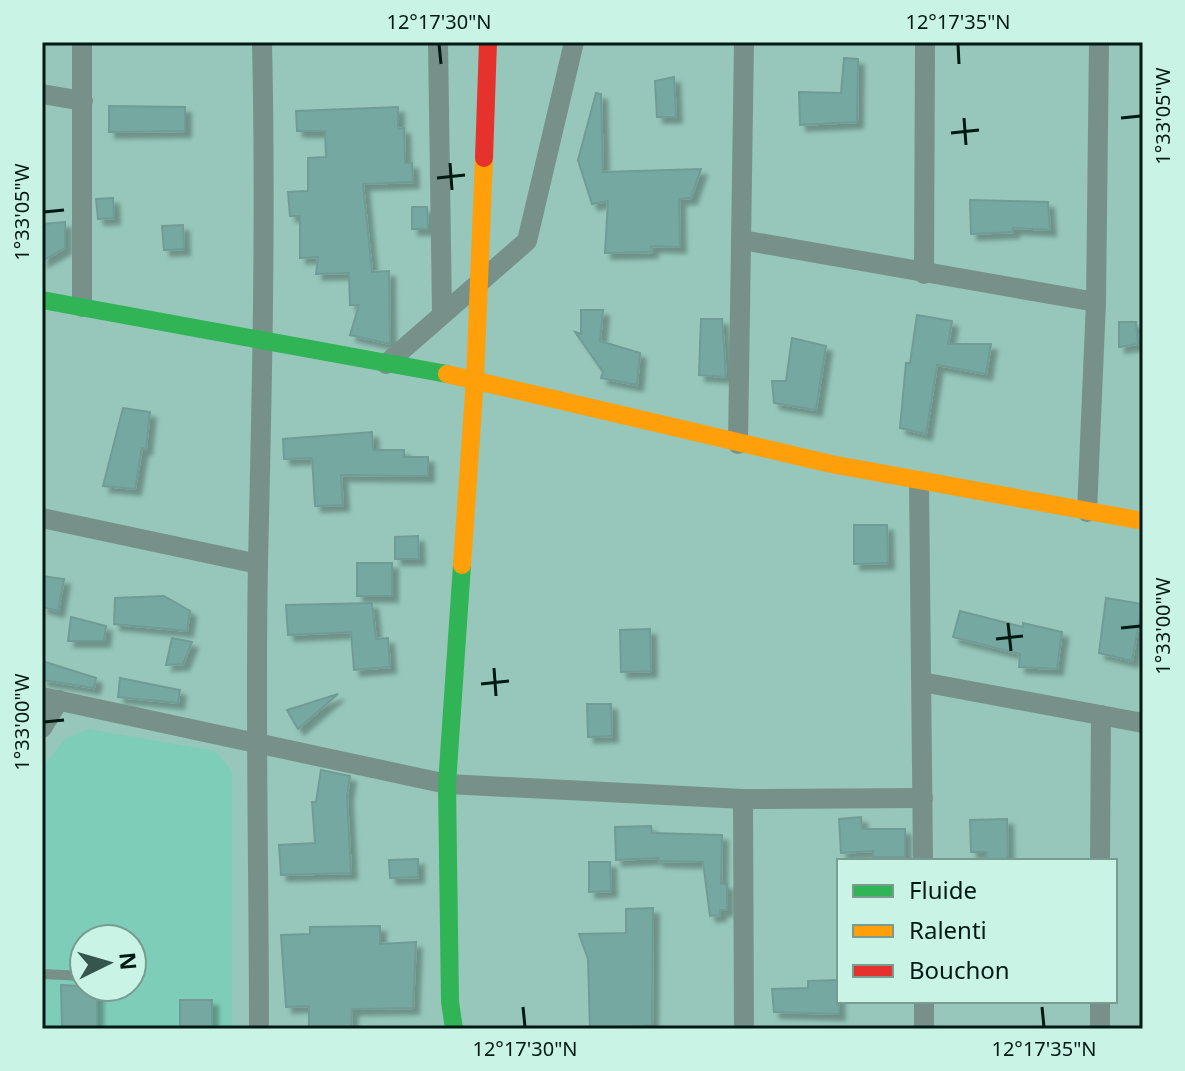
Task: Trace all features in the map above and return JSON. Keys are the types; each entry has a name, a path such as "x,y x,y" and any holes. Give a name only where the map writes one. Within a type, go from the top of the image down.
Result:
{"street":[{"path":"82,42 82,307"},
{"path":"259,1029 258,564 264,343 262,42"},
{"path":"438,42 442,313"},
{"path":"454,1029 450,988 447,784 475,379 488,42"},
{"path":"386,364 527,241 574,42"},
{"path":"738,444 744,42"},
{"path":"924,274 925,42"},
{"path":"1087,512 1096,302 1099,42"},
{"path":"42,94 83,101"},
{"path":"742,240 1096,302"},
{"path":"42,300 264,343 475,379 738,444 919,482 1143,521"},
{"path":"919,482 923,859"},
{"path":"42,518 258,564"},
{"path":"922,682 1143,723"},
{"path":"42,728 50,698 259,746 447,784 743,799 923,798"},
{"path":"1100,859 1101,715"},
{"path":"743,799 744,1029"},
{"path":"924,1003 924,1029"},
{"path":"1100,1003 1100,1029"}],"lane":[{"path":"42,974 68,975"}],"shaded area":[{"path":"88,729 215,751 232,771 232,1029 42,1029 42,768 65,739"}],"building":[{"path":"844,58 858,59 857,122 800,125 799,92 841,93"},
{"path":"674,77 676,117 657,117 655,81"},
{"path":"596,93 601,94 603,172 701,169 691,198 679,199 680,247 651,246 652,252 605,253 608,201 592,204 578,160"},
{"path":"109,106 185,107 185,131 109,132"},
{"path":"398,107 398,129 404,128 405,163 412,163 413,182 363,184 372,272 389,271 390,344 350,335 359,305 350,305 349,273 316,274 318,257 300,258 300,216 290,216 288,192 308,191 308,158 326,157 325,131 297,131 296,111"},
{"path":"113,198 114,218 98,219 96,199"},
{"path":"970,200 1048,202 1050,230 1013,228 1013,232 971,234"},
{"path":"412,207 427,207 428,229 412,229"},
{"path":"65,222 65,248 42,261 42,224"},
{"path":"183,225 184,249 164,250 162,226"},
{"path":"581,310 603,310 600,341 640,353 637,385 601,378 603,372 575,332 581,334"},
{"path":"917,315 952,321 948,344 991,344 986,374 937,365 926,434 900,428 906,363 910,363"},
{"path":"701,319 722,319 726,377 699,375"},
{"path":"1119,322 1136,322 1138,344 1119,347"},
{"path":"792,338 826,346 816,410 774,403 772,381 786,381"},
{"path":"123,408 150,412 146,449 142,448 135,489 103,486"},
{"path":"372,432 373,450 404,450 404,457 428,457 428,476 341,475 343,505 315,506 312,458 284,459 283,439"},
{"path":"854,525 887,525 888,563 854,564"},
{"path":"418,536 419,559 395,559 395,537"},
{"path":"357,563 392,563 392,596 357,596"},
{"path":"42,576 64,579 58,611 42,607"},
{"path":"164,596 190,611 187,631 114,624 115,598"},
{"path":"1106,598 1142,604 1132,661 1099,653"},
{"path":"372,603 376,639 388,638 390,667 354,670 351,632 288,635 286,605"},
{"path":"960,611 1023,627 1023,623 1062,632 1057,669 1019,667 1020,654 953,637"},
{"path":"71,617 106,626 104,641 68,641"},
{"path":"650,629 651,671 621,672 620,630"},
{"path":"172,638 192,642 183,664 166,665"},
{"path":"42,661 96,678 94,688 42,680"},
{"path":"120,678 180,690 178,703 118,697"},
{"path":"338,694 298,729 287,710"},
{"path":"587,704 611,704 612,736 588,737"},
{"path":"321,770 350,776 347,796 351,873 281,875 279,845 315,843 312,802 316,802"},
{"path":"861,817 862,829 905,829 905,857 873,857 873,851 841,853 839,819"},
{"path":"1007,819 1008,859 987,859 986,852 971,852 970,820"},
{"path":"651,826 652,833 722,835 721,884 727,884 727,910 710,916 703,862 658,861 658,858 616,860 615,827"},
{"path":"418,859 418,877 390,878 389,860"},
{"path":"589,862 610,862 611,891 589,892"},
{"path":"653,908 652,1025 590,1029 588,959 579,934 626,933 626,909"},
{"path":"380,926 380,944 416,942 413,1008 352,1009 351,1029 309,1029 309,1006 286,1007 281,935 310,934 310,927"},
{"path":"837,980 839,1014 774,1012 772,989 808,988 808,981"},
{"path":"61,985 68,985 68,1003 97,1003 97,1029 62,1029"},
{"path":"180,1000 212,1000 212,1029 180,1029"}],"traffic: fast":[{"path":"42,300 447,374"},
{"path":"454,1029 450,1002 447,784 462,565"}],"traffic: slow":[{"path":"462,565 475,379 484,158"},
{"path":"447,374 831,464 1143,521"}],"traffic: jam":[{"path":"484,158 488,42"}]}
